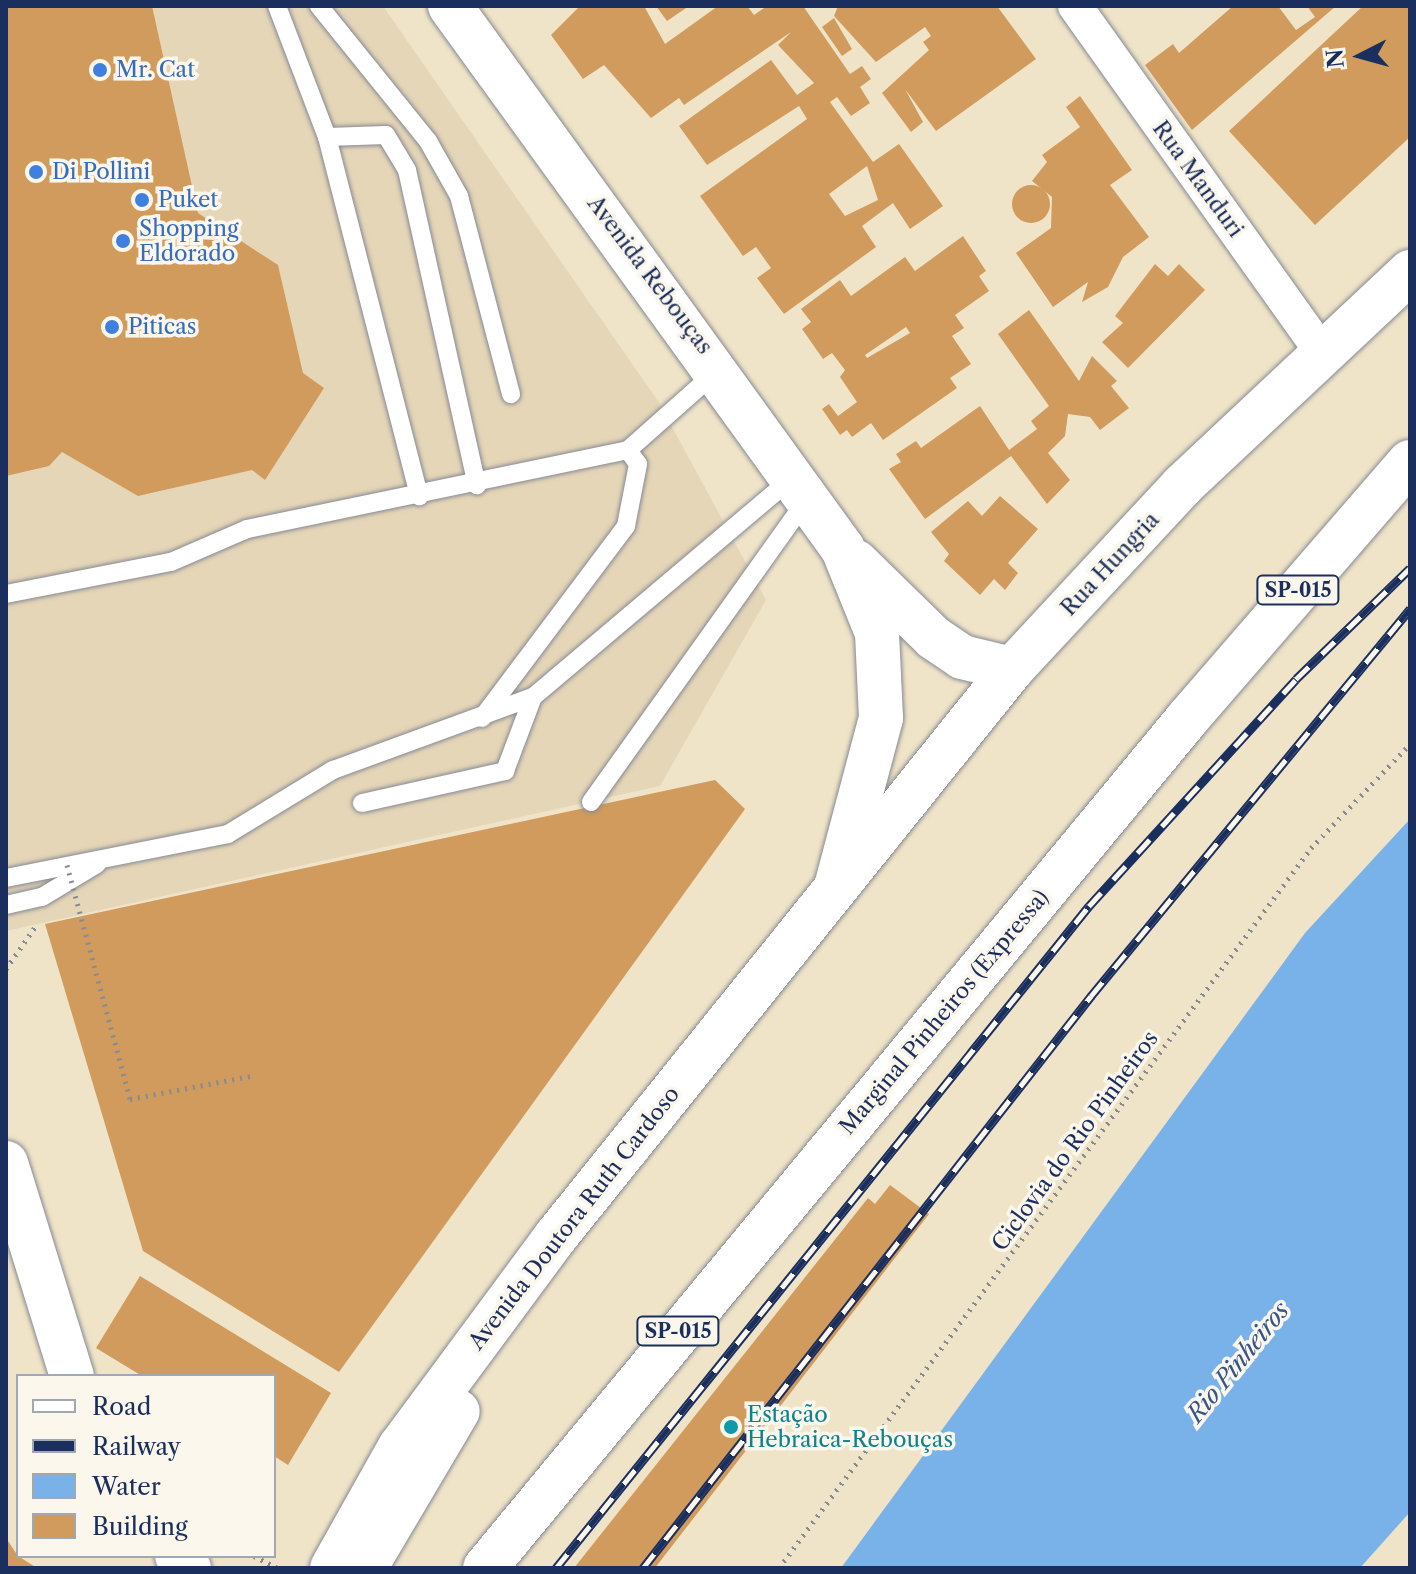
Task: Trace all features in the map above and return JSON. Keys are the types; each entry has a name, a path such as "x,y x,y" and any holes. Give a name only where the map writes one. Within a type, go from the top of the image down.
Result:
{"main road":[{"name":"Avenida Rebouças","path":"450,6 719,369 843,549 934,638 962,657 1012,669"},
{"name":"Rua Hungria","path":"837,883 1012,669 1182,486 1321,351 1410,272"},
{"name":"Marginal Pinheiros (Expressa)","path":"485,1568 1187,719 1410,462"},
{"name":"Avenida Rebouças","path":"837,883 881,718 877,633 843,549"},
{"name":"Avenida Doutora Ruth Cardoso","path":"332,1568 400,1447 557,1235 837,883"},
{"path":"6,1163 71,1374"},
{"path":"365,1568 495,1355 557,1235"}],"street":[{"name":"Rua Manduri","path":"1075,6 1321,351"}],"lane":[{"path":"277,6 327,137 419,496"},
{"path":"319,6 428,141 459,196 511,394"},
{"path":"327,137 386,135 407,170 477,485"},
{"path":"6,594 171,562 247,529 477,485 628,450 719,369"},
{"path":"480,720 626,526 637,480 628,450"},
{"path":"6,878 228,834 333,770 480,720 533,697 800,488"},
{"path":"591,802 800,488"},
{"path":"362,803 505,771 533,697"},
{"path":"6,905 42,897 104,860"}],"path":[{"name":"Ciclovia do Rio Pinheiros","path":"779,1568 1311,848 1410,744"},
{"path":"67,865 130,1099 251,1076"},
{"path":"61,909 76,906"},
{"path":"6,969 46,913"},
{"path":"258,1558 278,1568"}],"shaded area":[{"path":"6,6 383,6 658,401 766,600 660,786 6,931"}],"water":[{"name":"Rio Pinheiros","path":"1410,819 1410,1512 1360,1568 841,1568 1305,933"}],"building":[{"name":"Shopping Eldorado","path":"6,6 152,6 198,213 278,265 303,373 324,388 265,480 252,470 138,496 62,452 49,466 6,476"},
{"path":"580,6 644,6 665,44 718,6 747,6 754,15 767,6 803,6 850,74 862,66 871,79 860,87 870,103 851,116 837,97 830,102 873,162 899,144 943,206 910,229 893,203 862,226 876,247 784,314 757,278 771,268 756,247 743,256 700,196 807,119 799,106 707,165 679,126 771,60 797,95 814,83 778,45 791,32 684,105 679,98 651,118 604,65 583,79 551,35","holes":["867,166 878,200 845,216 829,194"]},
{"path":"656,6 689,6 667,21"},
{"path":"838,6 997,6 1036,59 936,131 905,89 923,122 911,132 882,93 929,50 923,42 931,36 925,27 876,62 834,16"},
{"path":"1233,6 1278,6 1296,30 1315,17 1307,6 1336,6 1192,130 1145,65 1173,44 1179,53"},
{"path":"1363,6 1410,6 1410,137 1315,225 1229,131"},
{"path":"834,18 852,49 842,56 822,27"},
{"path":"1080,96 1132,170 1110,185 1149,237 1123,257 1108,287 1082,302 1088,282 1053,307 1016,253 1051,228 1052,197 1032,181 1047,162 1042,155 1080,127 1066,107"},
{"path":"1031,185 1044,191 1050,204 1044,217 1031,223 1018,217 1012,204 1018,191"},
{"path":"963,236 986,271 979,276 989,291 955,315 964,328 952,336 971,364 950,378 957,388 883,440 871,423 852,437 847,430 840,435 822,409 829,404 838,416 857,402 840,377 845,370 832,353 823,359 802,329 811,322 801,309 840,280 851,296 905,257 915,271","holes":["906,327 910,333 867,358 865,355"]},
{"path":"1155,264 1168,276 1179,264 1205,290 1128,368 1102,342 1123,323 1115,316"},
{"path":"1029,310 1079,381 1092,356 1117,381 1111,386 1129,408 1100,430 1090,417 1068,414 1065,436 1048,453 1070,480 1047,504 1011,456 925,519 889,469 901,462 896,454 916,441 921,448 980,406 1009,450 1037,429 1031,421 1049,406 998,334"},
{"path":"1000,496 1038,529 1008,563 1018,573 1005,590 994,579 980,595 944,561 949,554 931,532 968,501 982,516"},
{"path":"715,780 745,809 339,1372 143,1251 45,924"},
{"name":"Estação Hebraica-Rebouças","path":"890,1185 929,1214 655,1568 574,1568 868,1198 875,1204"},
{"path":"140,1276 331,1393 288,1465 276,1457 276,1374 139,1374 96,1348"},
{"path":"6,1538 16,1558 37,1568 6,1568"}],"railway":[{"path":"556,1568 1089,906 1296,679 1410,568"},
{"path":"643,1568 1091,996 1410,609"}],"place":[{"name":"Mr. Cat","path":"100,70"},
{"name":"Di Pollini","path":"36,172"},
{"name":"Puket","path":"142,200"},
{"name":"Shopping Eldorado","path":"123,241"},
{"name":"Piticas","path":"112,327"},
{"name":"Estação Hebraica-Rebouças","path":"731,1427"}]}
